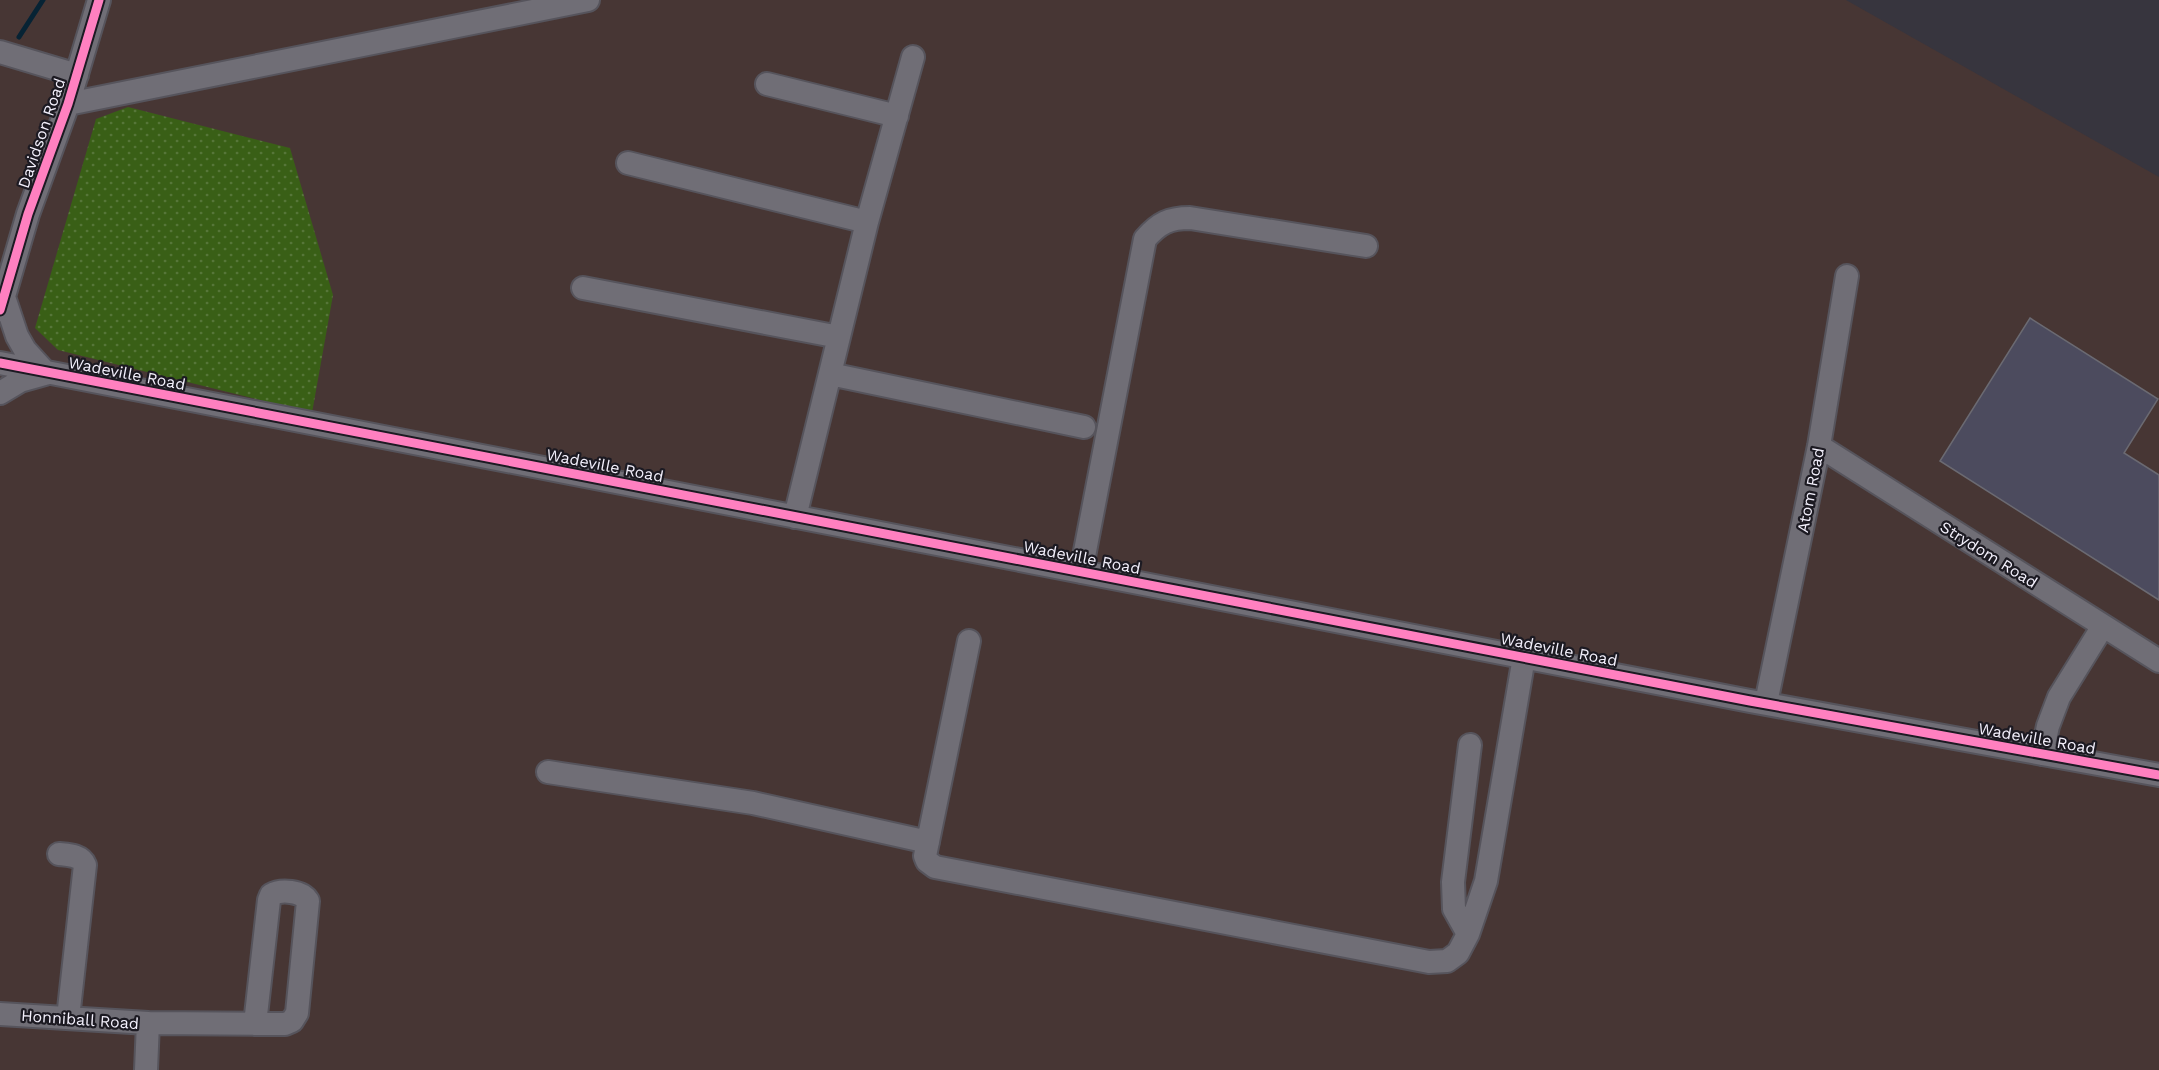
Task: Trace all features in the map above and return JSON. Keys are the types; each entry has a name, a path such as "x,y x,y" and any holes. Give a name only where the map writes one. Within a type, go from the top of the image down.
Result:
{"street":[{"name":"Davidson Road","path":"2,304 28,214 68,104 99,0"},
{"path":"68,104 588,0"},
{"path":"0,52 77,75"},
{"path":"795,517 867,222 913,57"},
{"path":"767,84 897,116"},
{"path":"628,163 867,222"},
{"path":"1081,572 1145,239 1156,227 1167,220 1190,218 1366,246"},
{"name":"Atom Road","path":"1766,703 1819,446 1846,276"},
{"path":"583,288 839,336"},
{"path":"0,393 20,381 47,373 25,350 2,304"},
{"name":"Wadeville Road","path":"0,363 1524,657 2159,775"},
{"path":"830,374 1084,427"},
{"name":"Strydom Road","path":"1819,446 2159,661"},
{"path":"2042,754 2048,726 2059,697 2103,626"},
{"path":"969,641 925,856 927,861 935,867 1429,962 1447,960 1458,953 1468,934 1486,881 1524,657"},
{"path":"1468,934 1455,909 1453,882 1470,745"},
{"path":"548,772 753,802 928,842"},
{"path":"59,854 79,857 85,864 68,1018"},
{"path":"148,1023 255,1024 285,1024 292,1021 297,1013 308,901 299,894 277,892 269,900 255,1024"},
{"name":"Honniball Road","path":"0,1014 148,1023 146,1070"}],"shaded area":[{"path":"0,0 1846,0 2159,177 2159,1070 0,1070"}],"green space":[{"path":"128,107 290,148 333,295 312,413 58,350 35,328 96,119"}],"building":[{"path":"2030,318 2158,399 2124,453 2159,475 2159,600 1940,461"}],"waterway":[{"path":"19,37 43,0"}],"cycle path":[{"path":"0,310 28,214 68,104 99,0"},
{"path":"0,363 1750,701 2159,775"}]}
